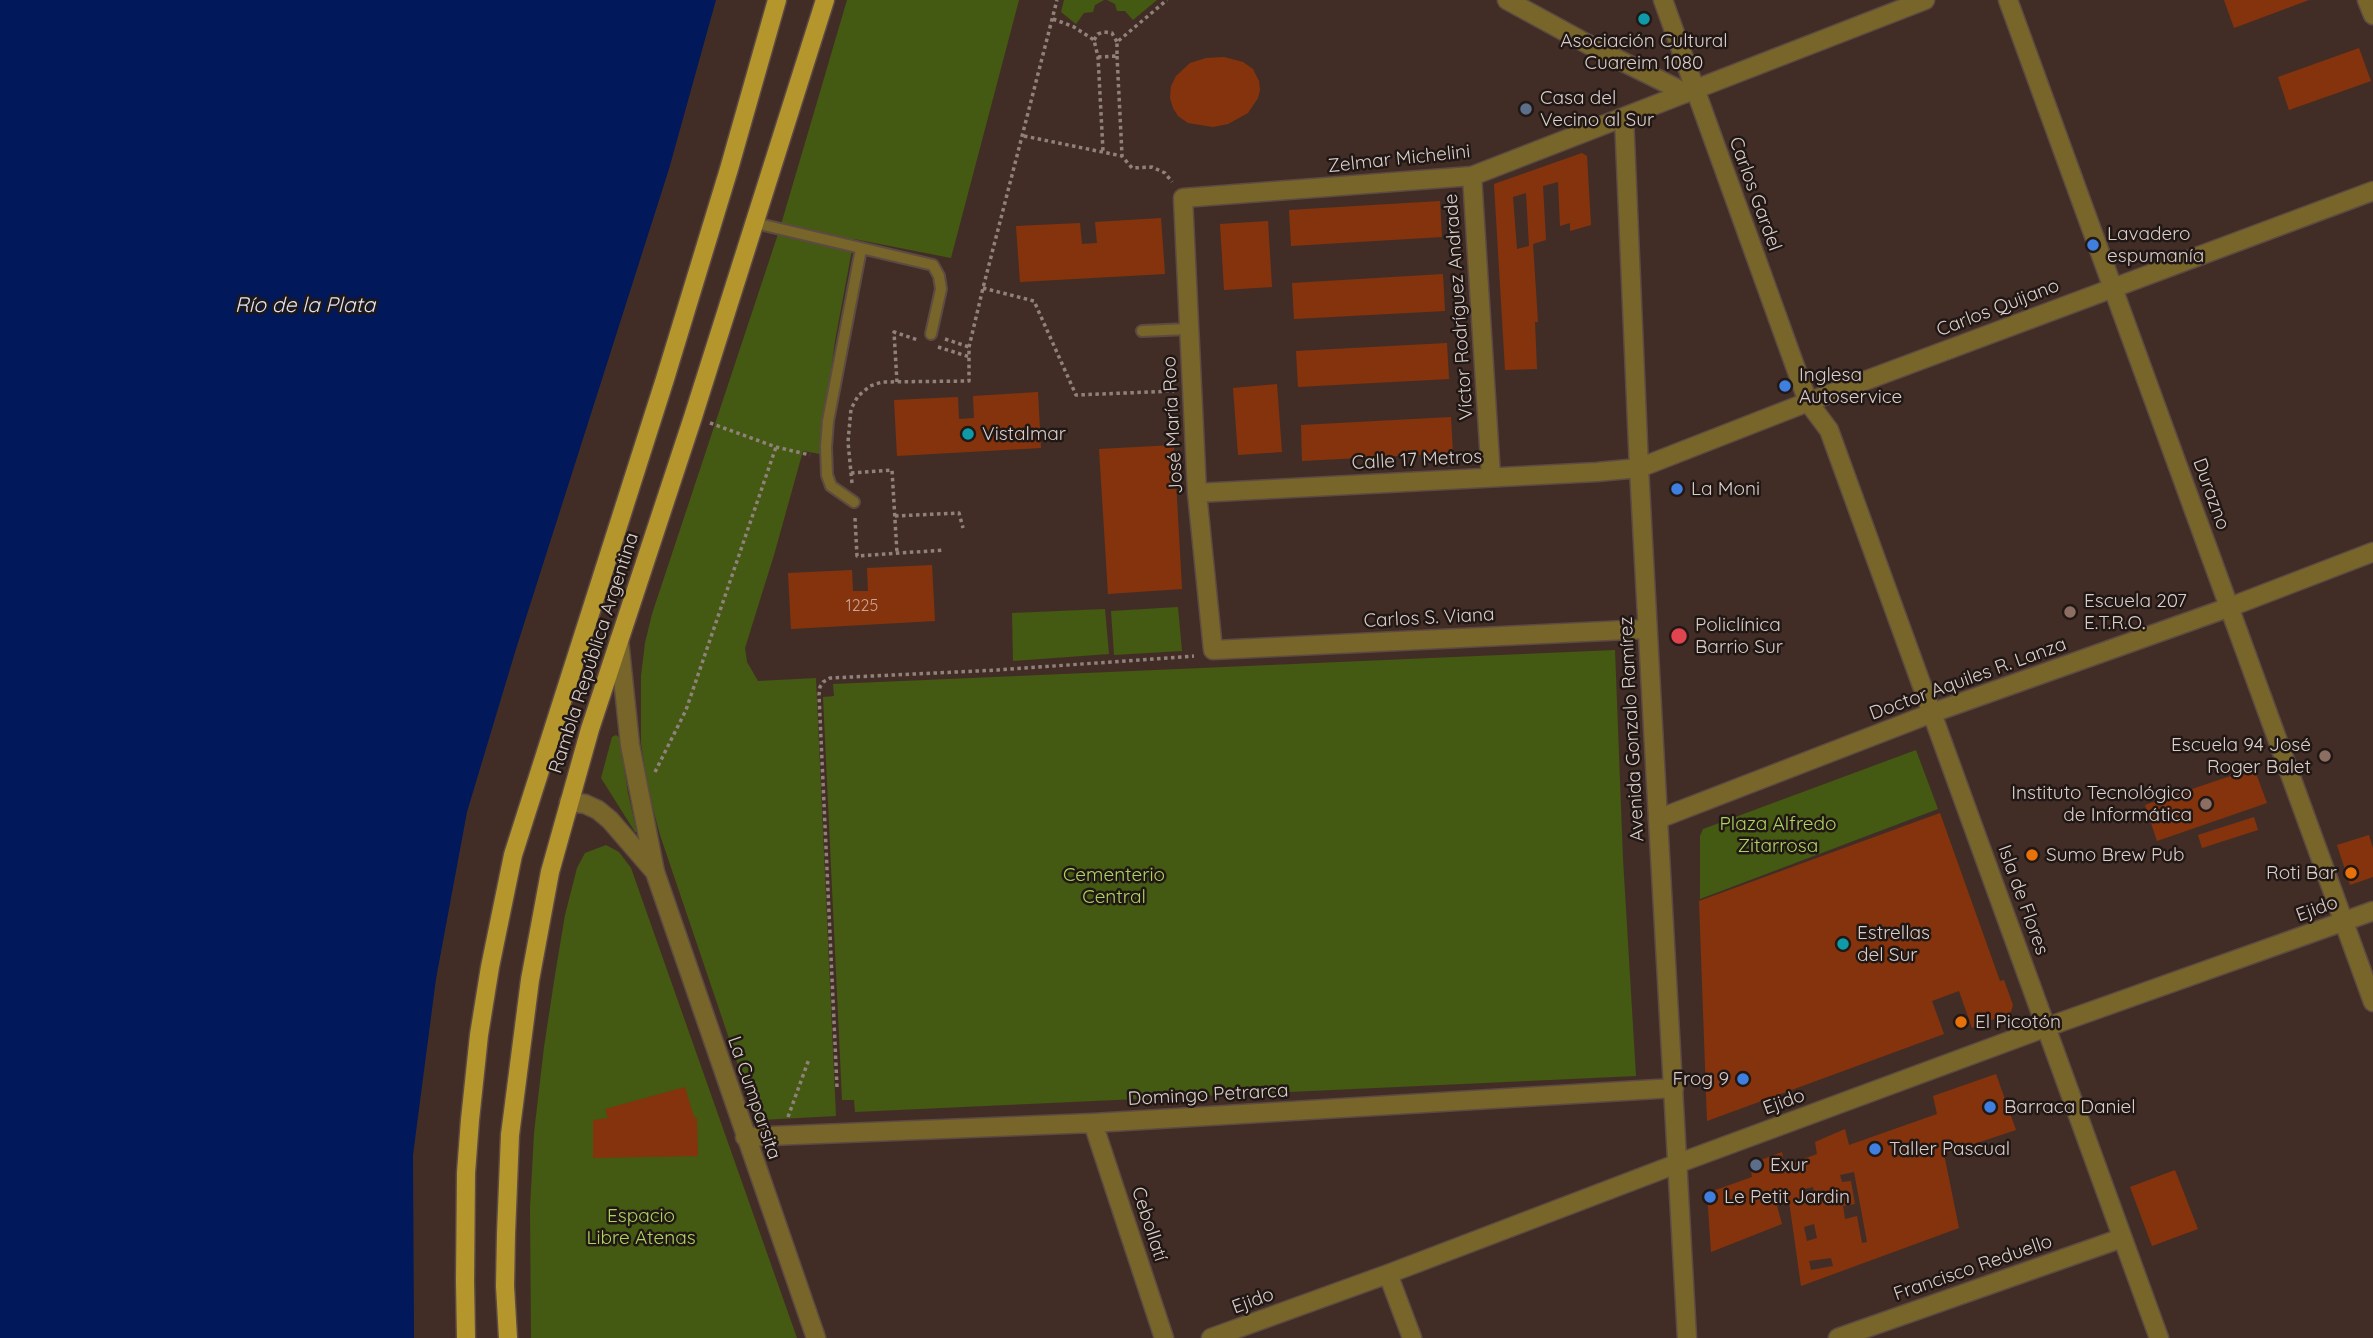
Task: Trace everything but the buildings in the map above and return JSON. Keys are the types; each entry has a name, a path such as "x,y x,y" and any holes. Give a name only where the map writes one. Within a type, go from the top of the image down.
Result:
{"main road":[{"name":"Rambla República Argentina","path":"466,1338 464,1281 470,1120 490,967 513,855 665,379 777,0"},
{"name":"Rambla República Argentina","path":"508,1338 505,1260 510,1135 542,910 569,802 619,639 694,417 825,0"}],"street":[{"path":"1507,0 1593,47 1691,91"},
{"name":"Carlos Gardel","path":"1662,0 1691,91 1808,402"},
{"name":"Zelmar Michelini","path":"1183,198 1472,176 1925,0"},
{"name":"Durazno","path":"2008,0 2373,1002"},
{"path":"2367,0 2373,15"},
{"name":"Avenida Gonzalo Ramírez","path":"1624,117 1647,629 1687,1338"},
{"name":"Víctor Rodríguez Andrade","path":"1472,176 1490,477"},
{"name":"Carlos Quijano","path":"1639,468 2373,191"},
{"name":"José María Roo","path":"1183,198 1197,493 1213,650"},
{"name":"Isla de Flores","path":"1808,402 1829,430 2159,1338"},
{"name":"Calle 17 Metros","path":"1197,493 1639,468"},
{"name":"Doctor Aquiles R. Lanza","path":"1658,819 1931,713 2230,607 2373,552"},
{"name":"Carlos S. Viana","path":"1213,650 1647,629"},
{"name":"La Cumparsita","path":"619,639 630,745 654,872 816,1338"},
{"name":"La Cumparsita","path":"569,802 585,804 598,810 610,820 654,872"},
{"name":"Ejido","path":"1211,1338 2047,1027 2373,911"},
{"name":"Domingo Petrarca","path":"745,1137 1093,1123 1674,1088"},
{"name":"Cebollatí","path":"1093,1123 1164,1338"},
{"name":"Francisco Reduello","path":"1838,1338 2122,1238"},
{"path":"1388,1274 1412,1338"}],"lane":[{"path":"755,223 933,265 939,276 941,289 931,340"},
{"path":"854,502 831,486 826,459 828,421 861,249"},
{"path":"1142,331 1188,328"}],"path":[{"path":"944,550 857,556 848,442 851,409 858,396 870,386 882,382 969,381 970,347 983,288 1058,0"},
{"path":"1117,42 1167,0"},
{"path":"1053,19 1074,27 1094,40 1098,57 1103,152"},
{"path":"1094,40 1098,34 1104,32 1112,33 1117,42 1122,156 1132,168 1152,167 1165,173 1183,198"},
{"path":"1098,57 1117,56"},
{"path":"1024,136 1122,156"},
{"path":"983,288 1034,301 1076,395 1192,390"},
{"path":"897,382 894,332 919,341"},
{"path":"931,340 970,347"},
{"path":"931,340 970,357"},
{"path":"694,417 776,447 826,459"},
{"path":"640,802 685,710 776,447"},
{"path":"851,473 892,470 897,553"},
{"path":"895,516 959,513 963,528"},
{"path":"837,1087 819,695 824,682 830,678 1189,658 1213,650"},
{"path":"781,1136 809,1059"}],"green space":[{"path":"847,0 1019,0 951,258 854,239 835,341 820,454 803,451 745,648 747,662 758,681 816,678 836,1116 760,1120 756,1118 660,835 648,790 641,743 641,676 652,614 780,228"},
{"path":"1064,0 1104,0 1095,5 1093,12 1084,13 1076,24 1061,12"},
{"path":"1107,0 1157,0 1133,20 1125,11 1117,11 1115,4"},
{"path":"1178,607 1182,651 1114,655 1111,611"},
{"path":"1105,609 1109,654 1013,661 1012,613"},
{"name":"Cementerio Central","path":"1615,650 1623,859 1636,1076 855,1112 854,1100 842,1100 823,697 834,696 833,684"},
{"path":"616,735 620,738 637,832 601,778 612,737"},
{"name":"Plaza Alfredo Zitarrosa","path":"1916,750 1938,809 1700,899 1700,836 1703,829"},
{"name":"Espacio Libre Atenas","path":"606,845 619,852 631,868 797,1338 531,1338 530,1208 534,1133 544,1047 565,915 577,868 585,853"}],"water":[{"name":"Río de la Plata","path":"0,0 716,0 669,169 516,649 467,812 436,979 413,1155 414,1338 0,1338"}],"place":[{"name":"Asociación Cultural Cuareim 1080","path":"1644,19"},
{"name":"Casa del Vecino al Sur","path":"1526,109"},
{"name":"Lavadero espumanía","path":"2093,245"},
{"name":"Inglesa Autoservice","path":"1785,386"},
{"name":"Vistalmar","path":"968,434"},
{"name":"La Moni","path":"1677,489"},
{"name":"Escuela 207 E.T.R.O.","path":"2070,612"},
{"name":"Policlínica Barrio Sur","path":"1679,636"},
{"name":"Escuela 94 José Roger Balet","path":"2325,756"},
{"name":"Instituto Tecnológico de Informática","path":"2206,804"},
{"name":"Sumo Brew Pub","path":"2032,855"},
{"name":"Roti Bar","path":"2351,873"},
{"name":"Estrellas del Sur","path":"1843,944"},
{"name":"El Picotón","path":"1961,1022"},
{"name":"Frog 9","path":"1743,1079"},
{"name":"Barraca Daniel","path":"1990,1107"},
{"name":"Taller Pascual","path":"1875,1149"},
{"name":"Exur","path":"1756,1165"},
{"name":"Le Petit Jardin","path":"1710,1197"}]}
